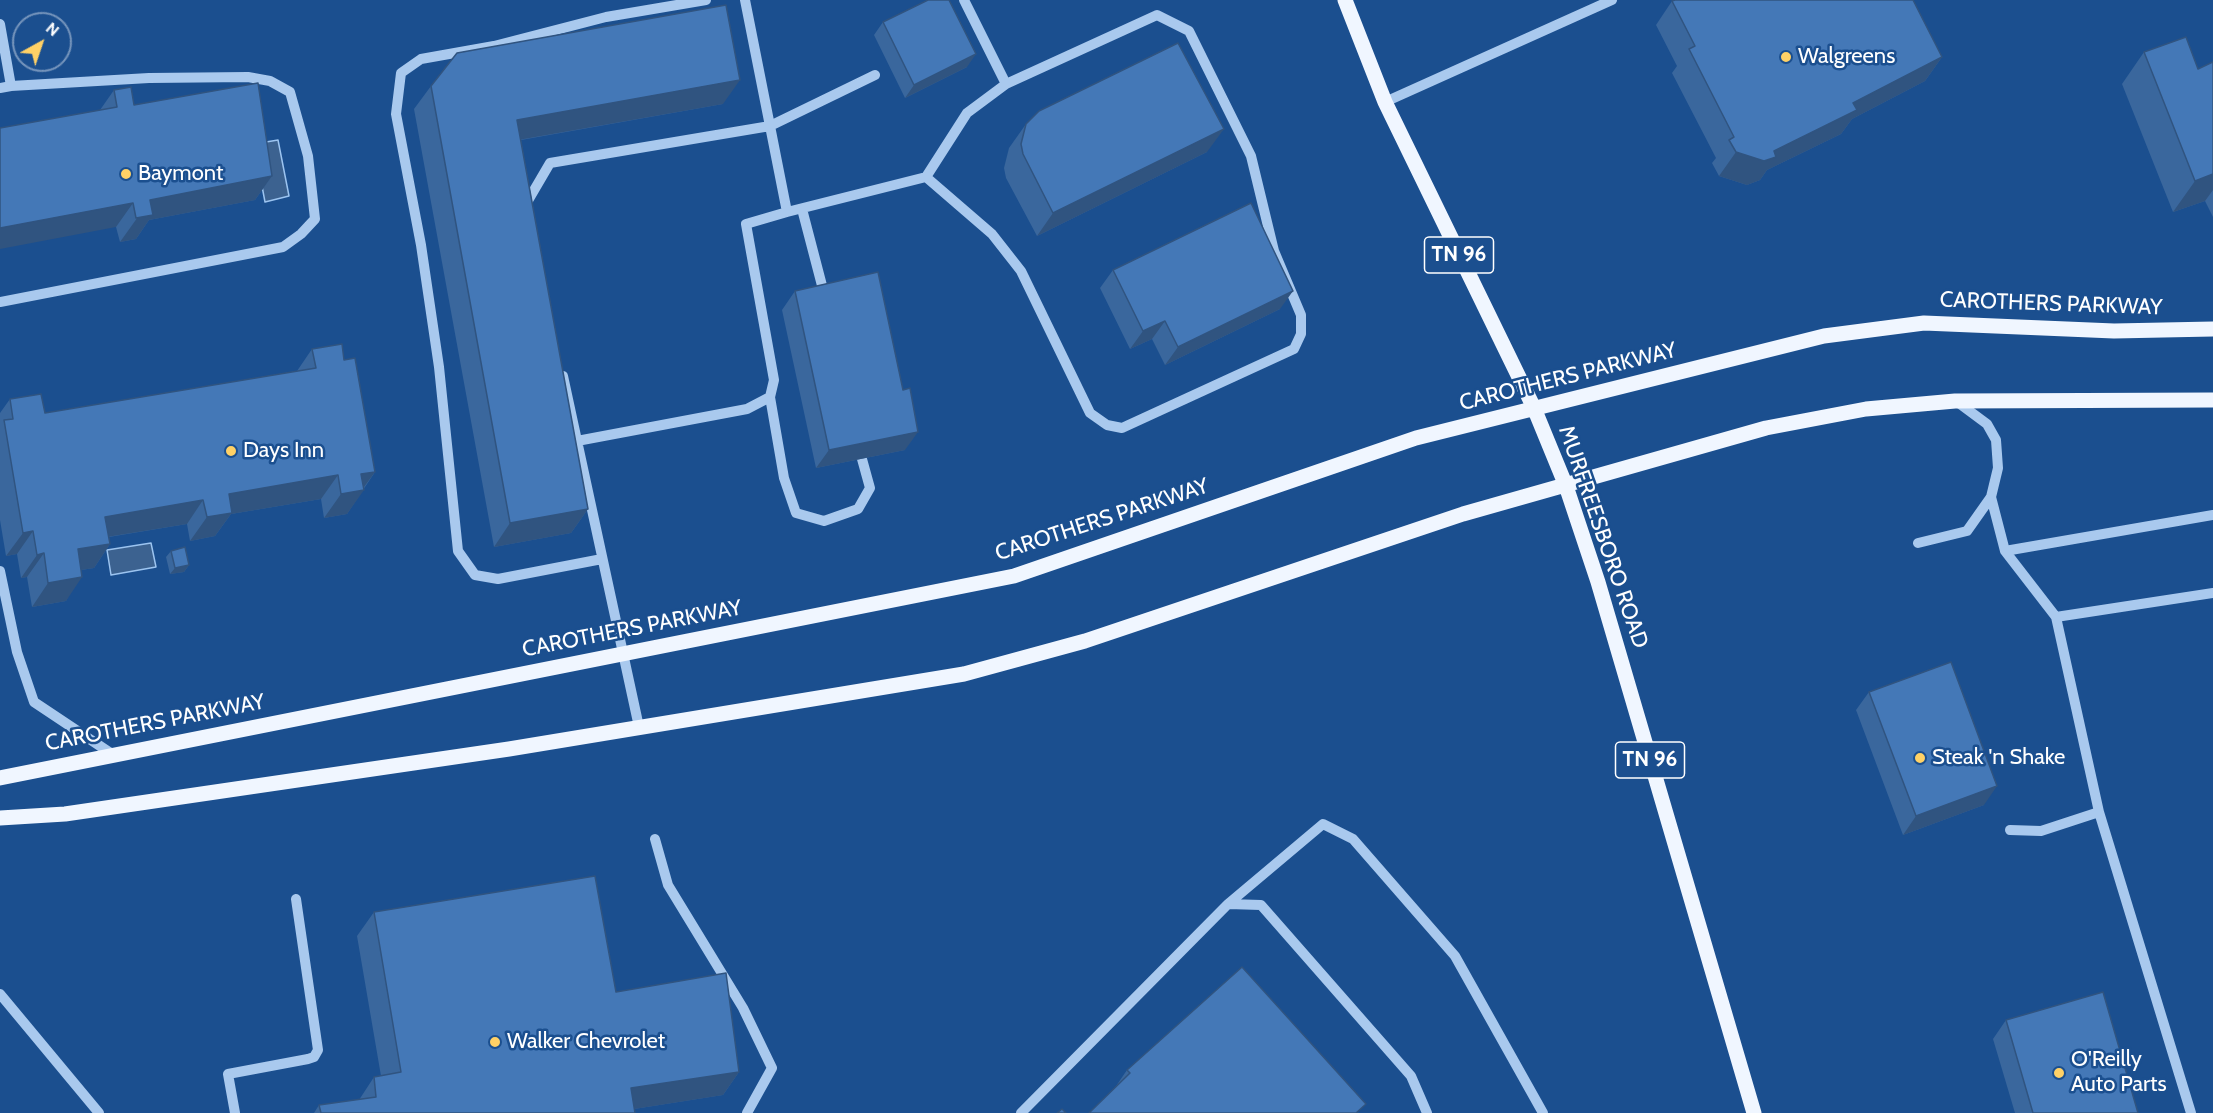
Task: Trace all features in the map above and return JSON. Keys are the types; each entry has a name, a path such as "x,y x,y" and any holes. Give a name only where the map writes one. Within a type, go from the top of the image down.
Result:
{"main road":[{"name":"MURFREESBORO ROAD","path":"1345,0 1385,102 1534,408 1566,486 1598,582 1754,1113"},
{"name":"CAROTHERS PARKWAY","path":"0,777 1014,576 1416,438 1824,336 1924,323 2115,331 2213,329"},
{"path":"0,818 64,814 639,727 964,674 1085,641 1463,514 1766,428 1866,409 1956,401 2213,400"}],"street":[{"path":"602,559 498,579 475,575 458,551 439,368 421,245 396,114 400,73 422,59 494,46 606,17 706,0"},
{"path":"745,0 787,213"},
{"path":"964,0 1006,84"},
{"path":"1385,102 1612,0"},
{"path":"862,459 870,488 858,509 824,521 796,513 784,478 770,396 774,380 746,224 926,177 967,113 1006,84 1157,15 1189,32 1251,156 1274,251 1301,315 1301,334 1294,349 1122,428 1107,425 1090,413 1021,271 992,234 926,177"},
{"path":"0,24 6,87 149,78 248,77 270,81 290,92 308,156 315,219 301,234 283,247 0,302"},
{"path":"529,215 526,204 550,163 770,126 875,75"},
{"path":"802,209 826,300"},
{"path":"560,359 639,727"},
{"path":"578,441 747,409 770,396"},
{"path":"1918,543 1967,531 1991,497 1998,468 1996,440 1986,424 1956,401"},
{"path":"1991,497 2005,550 2056,617 2099,812 2191,1113"},
{"path":"2005,550 2213,515"},
{"path":"0,572 17,651 34,702 112,754"},
{"path":"2056,617 2213,593"},
{"path":"2010,830 2041,831 2099,812"},
{"path":"1021,1113 1228,904 1323,824 1353,839 1455,956 1543,1113"},
{"path":"655,839 668,885 743,1008 772,1068 747,1113"},
{"path":"235,1113 228,1074 308,1059 314,1057 318,1050 296,899"},
{"path":"1228,904 1261,905 1410,1076 1427,1113"},
{"path":"0,994 99,1113"}],"water":[{"path":"278,140 289,196 265,202 254,144"},
{"path":"151,543 156,567 111,575 107,550"}],"building":[{"path":"928,0 949,0 976,54 914,85 883,22"},
{"path":"1913,0 1942,57 1853,103 1857,110 1774,151 1776,157 1764,161 1736,152 1729,140 1734,137 1689,49 1695,46 1672,1"},
{"path":"726,5 740,80 517,120 588,509 510,523 431,86 457,53"},
{"path":"2186,37 2198,69 2213,62 2213,174 2195,181 2144,52"},
{"path":"1178,43 1224,129 1053,213 1023,154 1021,144 1026,124 1039,111"},
{"name":"Baymont","path":"258,83 272,176 150,200 153,215 136,218 133,203 0,228 0,128 117,107 114,90 131,87 134,105"},
{"path":"1251,203 1293,291 1178,347 1165,321 1143,331 1113,270"},
{"path":"878,272 903,390 910,388 918,432 829,450 795,291"},
{"path":"342,344 344,360 355,358 375,472 361,474 364,490 341,494 338,475 229,494 232,513 207,517 203,500 105,517 110,544 78,549 82,577 48,583 44,553 37,555 33,531 23,533 4,420 13,419 10,399 41,394 45,413 316,368 312,349"},
{"path":"185,547 189,565 175,568 171,551"},
{"name":"Steak 'n Shake","path":"1951,662 1997,786 1916,816 1869,692"},
{"path":"595,876 616,992 726,973 739,1072 631,1088 635,1113 321,1113 319,1105 376,1097 374,1077 401,1072 374,912"},
{"path":"1242,967 1366,1104 1356,1113 1089,1113 1130,1073 1127,1070"},
{"path":"2103,992 2138,1113 2033,1113 2006,1020"}],"place":[{"name":"Walgreens","path":"1786,57"},
{"name":"Baymont","path":"126,174"},
{"name":"Days Inn","path":"231,451"},
{"name":"Steak 'n Shake","path":"1920,758"},
{"name":"Walker Chevrolet","path":"495,1042"},
{"name":"O'Reilly Auto Parts","path":"2059,1073"}]}
